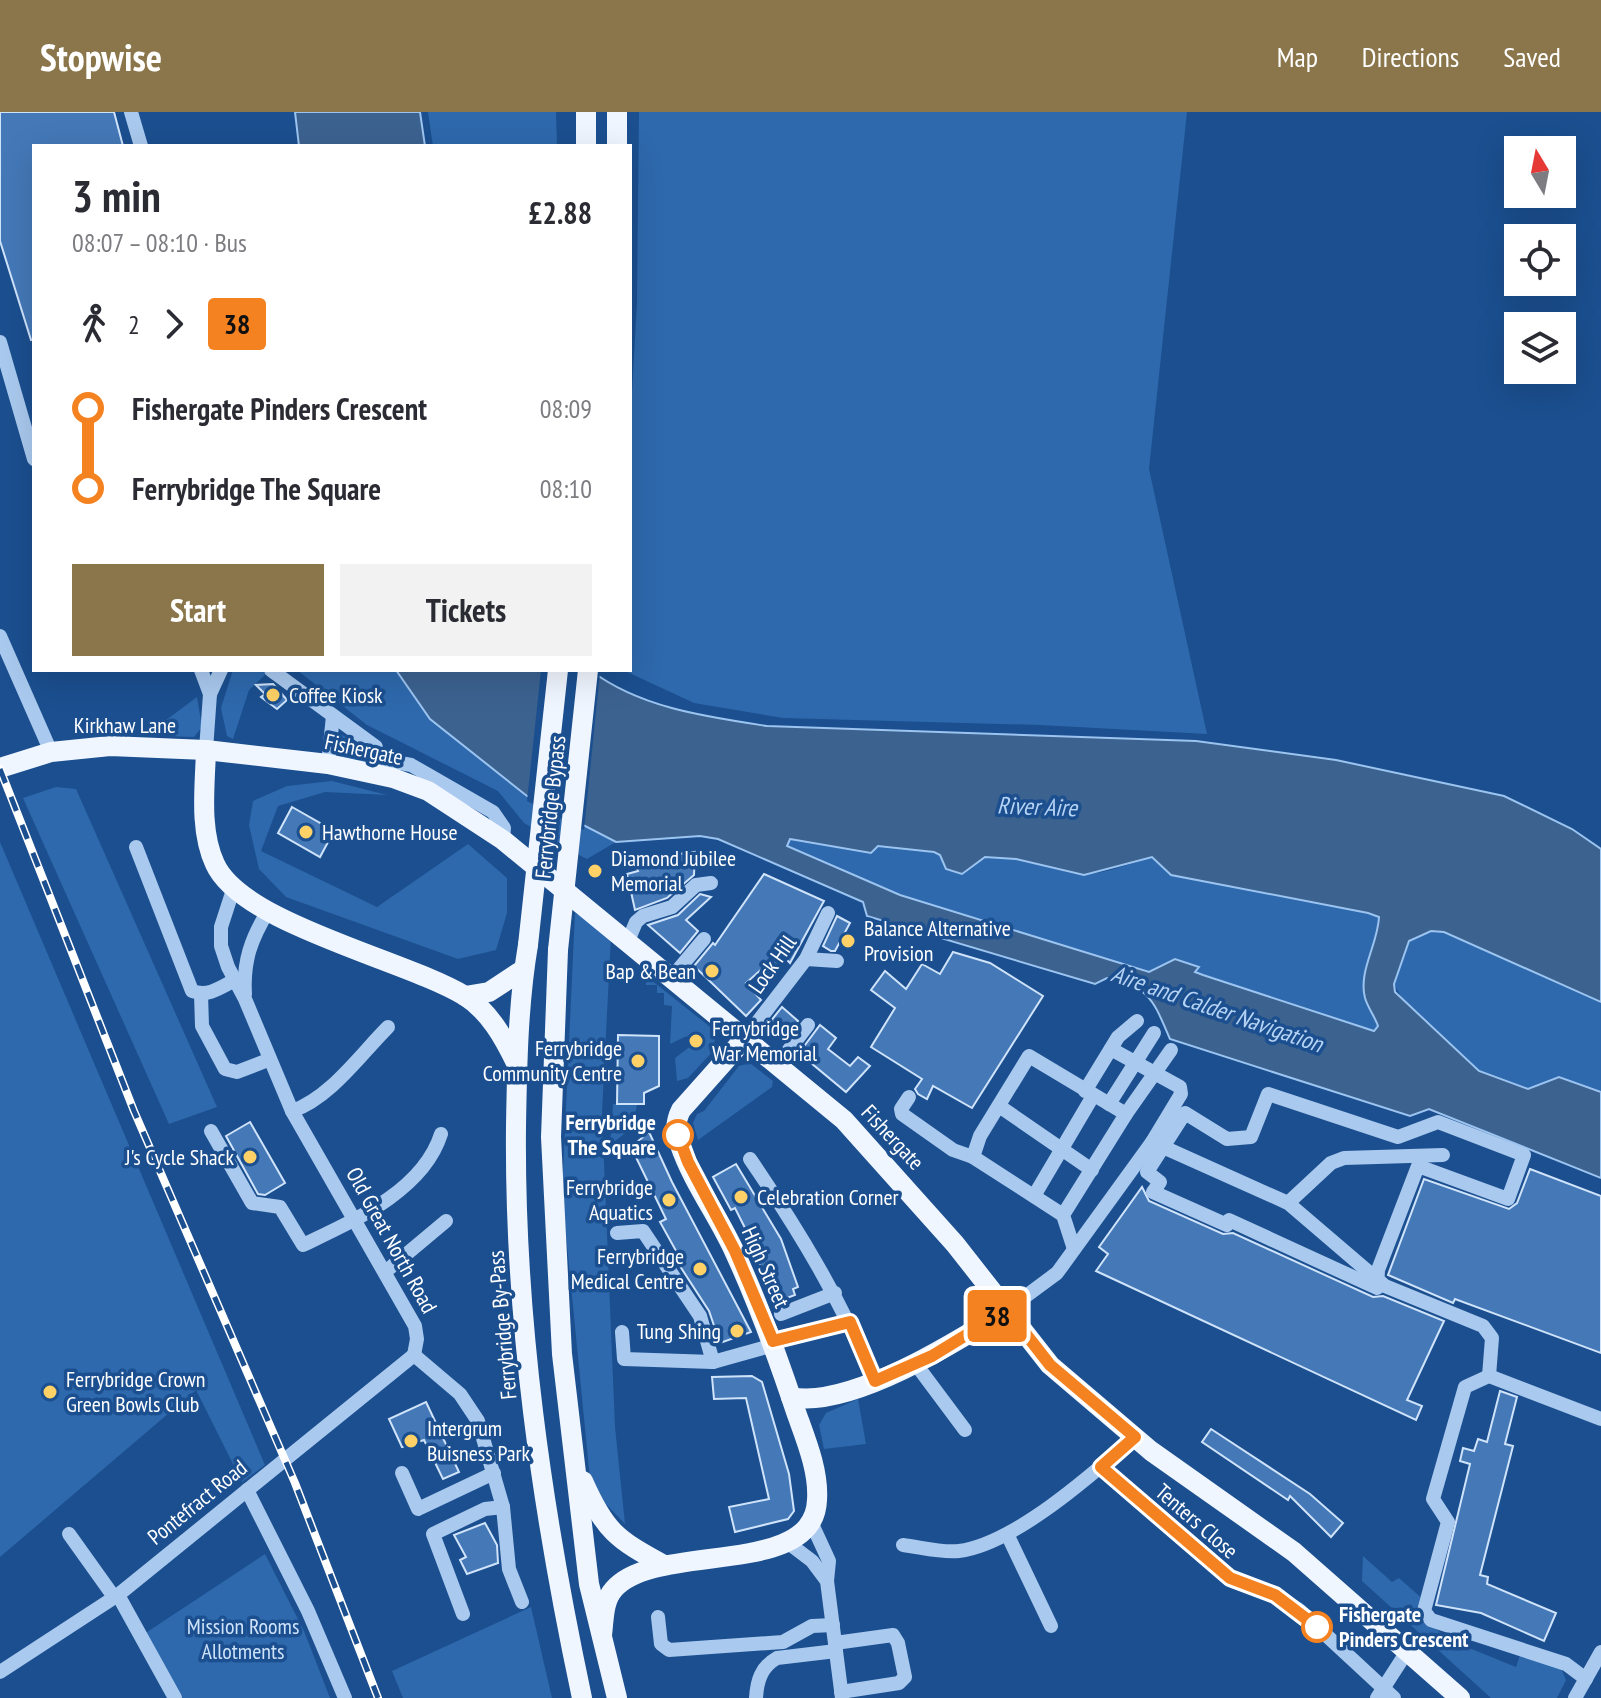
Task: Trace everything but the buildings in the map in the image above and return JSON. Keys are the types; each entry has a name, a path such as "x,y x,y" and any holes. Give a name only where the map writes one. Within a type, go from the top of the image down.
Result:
{"main road":[{"path":"586,112 586,144"},
{"path":"617,112 617,144"},
{"name":"Ferrybridge Bypass","path":"528,945 558,672"},
{"name":"Ferrybridge Bypass","path":"573,1459 554,1251 551,1068 558,950 588,672"},
{"name":"Kirkhaw Lane","path":"0,768 51,752 110,746 206,750"},
{"path":"206,750 204,804 209,843 214,864 233,890 268,911 465,996 501,1033 517,1065"},
{"name":"Fishergate","path":"206,750 372,772 428,791 503,840 844,1120 910,1191 1050,1365 1135,1437 1294,1552 1460,1698"},
{"name":"Ferrybridge By-Pass","path":"528,945 517,1065 518,1252 526,1358 560,1596 582,1698"},
{"path":"465,996 489,992 524,969"},
{"name":"High Street","path":"746,1037 675,1122 679,1143 735,1251 773,1343 815,1477 817,1502 812,1524"},
{"path":"791,1397 810,1400 875,1381 915,1363 1007,1310"},
{"path":"802,1430 810,1411 828,1396"},
{"path":"573,1459 600,1521 634,1549 664,1565"},
{"path":"573,1459 589,1584 617,1698"},
{"path":"602,1635 605,1604 612,1590 634,1574 664,1565 730,1556 787,1542 801,1535 812,1524"}],"street":[{"path":"131,112 140,144"},
{"path":"0,342 32,452"},
{"path":"0,636 51,752"},
{"path":"202,672 210,694"},
{"path":"206,750 210,694 220,672"},
{"path":"274,672 376,747"},
{"path":"328,764 333,716"},
{"path":"136,847 192,991 201,994 235,980"},
{"path":"628,941 636,922 643,916 672,907 696,885 711,883"},
{"name":"Old Great North Road","path":"233,890 221,927 221,946 292,1111 415,1326 417,1339 414,1355"},
{"name":"Old Great North Road","path":"245,999 244,968 249,946 268,911"},
{"name":"Lock Hill","path":"746,1037 806,959 828,913"},
{"path":"672,977 704,939"},
{"path":"806,959 837,961"},
{"path":"201,994 202,1026 225,1069 237,1072 268,1060"},
{"path":"1034,1196 1062,1149 1118,1037 1137,1021"},
{"path":"778,1064 808,1025"},
{"path":"292,1111 306,1106 324,1092 388,1027"},
{"path":"1109,1104 1154,1033"},
{"path":"1007,1310 1057,1273 1157,1145 1185,1113 1227,1139 1251,1137 1268,1094 1398,1137 1438,1122 1524,1155 1508,1199 1418,1166 1377,1288 1229,1220 1227,1225 1153,1192 1160,1182 1147,1172 1157,1145 1181,1094 1178,1085 1111,1049"},
{"path":"1063,1215 1126,1114 1171,1050"},
{"path":"973,1157 980,1136 1029,1056 1126,1114"},
{"path":"909,1097 901,1109 902,1114 953,1150 973,1157 1063,1215 1074,1249"},
{"path":"999,1106 1092,1170"},
{"path":"211,1131 252,1203 280,1207 303,1245 356,1220 421,1170 435,1153 441,1134"},
{"path":"1157,1145 1288,1203 1378,1280 1483,1326 1492,1338 1489,1376"},
{"path":"1288,1203 1331,1163 1344,1158 1443,1155"},
{"path":"750,1159 797,1226 835,1293 875,1381"},
{"path":"385,1272 446,1221"},
{"path":"617,1233 643,1231 700,1316 713,1362"},
{"path":"781,1314 835,1293"},
{"path":"622,1332 624,1359 713,1362 850,1322"},
{"path":"414,1355 446,1380 471,1407 494,1473 501,1500 509,1569 522,1602"},
{"name":"Pontefract Road","path":"1,1670 116,1596 414,1355"},
{"path":"915,1363 965,1430"},
{"path":"1586,1679 1566,1664 1425,1617 1424,1611 1448,1522 1433,1499 1465,1387 1489,1376 1601,1419"},
{"path":"903,1545 957,1551 1008,1536 1101,1467 1135,1437"},
{"name":"Tenters Close","path":"1101,1467 1230,1578 1275,1595 1299,1610 1385,1695"},
{"path":"402,1473 418,1509 494,1473"},
{"path":"247,1490 308,1611 345,1698"},
{"path":"463,1614 433,1534 501,1500"},
{"path":"756,1698 757,1684 768,1663 777,1658 835,1647 893,1635 898,1643 905,1677 899,1683 841,1695 835,1647 833,1625 827,1581 829,1561 812,1524"},
{"path":"69,1534 116,1596 175,1698"},
{"path":"1008,1536 1051,1626"},
{"path":"787,1542 812,1561 827,1581"},
{"path":"658,1617 661,1644 669,1650 783,1642 812,1626 833,1625"},
{"path":"1385,1695 1408,1650"},
{"path":"1575,1698 1601,1652"}],"green space":[{"path":"428,112 556,112 557,144 433,144"},
{"path":"639,112 1187,112 1149,469 1207,734 1040,725 783,718 694,703 627,672 632,672 632,392 637,302"},
{"path":"232,672 266,674 249,690 233,739 227,736 221,708"},
{"path":"300,672 397,672 430,719 517,789 616,842 587,859 524,823 498,791 367,725"},
{"path":"197,697 202,727 194,737 166,736 154,729"},
{"path":"339,733 379,757 370,767 342,758"},
{"path":"332,781 387,795 325,792 278,806 261,851 377,907 468,844 507,878 507,913 496,950 458,959 286,897 259,869 249,825 253,801 287,786"},
{"path":"56,787 76,789 217,1107 169,1124 23,798"},
{"path":"790,839 870,853 893,844 906,845 970,868 994,856 1008,857 1084,874 1110,870 1152,857 1171,875 1308,899 1379,917 1368,981 1378,1026 1375,1031 1203,975 1195,972 1198,967 1149,972 900,895 787,846"},
{"path":"0,842 265,1465 242,1482 196,1390 0,1557"},
{"path":"575,913 611,935 602,1113 615,1427 625,1524 604,1502 590,1479 562,1194"},
{"path":"1431,931 1444,931 1601,1002 1601,1092 1559,1077 1528,1089 1479,1071 1404,1002 1394,984 1409,941"},
{"path":"646,976 714,1030 715,1049 688,1078 677,1081 675,1058 692,1045 687,1036 670,1044 672,1006 664,1005 664,993 657,993 657,985 646,985"},
{"path":"750,1063 773,1081 772,1087 698,1140 693,1123 697,1114 704,1111 739,1066"},
{"path":"613,1104 637,1104 633,1127 610,1145"},
{"path":"858,1399 866,1444 824,1449 819,1425 826,1413"},
{"name":"Mission Rooms Allotments","path":"265,1554 304,1631 330,1698 175,1698 141,1636"},
{"path":"1363,1556 1392,1582 1399,1578 1425,1601 1420,1617 1452,1641 1516,1667 1521,1652 1559,1664 1566,1680 1557,1698 1491,1698 1362,1581"},
{"path":"531,1607 552,1698 403,1698 392,1671"}],"water":[{"path":"295,112 420,112 425,144 299,144"},
{"path":"397,672 593,672 630,694 652,702 767,726 1196,741 1336,760 1504,796 1572,829 1601,849 1601,1002 1444,932 1431,931 1409,941 1394,984 1395,992 1479,1071 1528,1089 1559,1077 1601,1092 1601,1178 1429,1109 1410,1116 1170,1039 1149,998 1142,991 1122,982 1107,978 1095,984 867,916 863,902 718,839 700,836 616,842 527,796 430,719","holes":["790,839 871,853 878,846 934,852 940,855 946,869 962,874 985,857 1016,859 1084,875 1152,857 1171,875 1368,913 1379,917 1364,978 1366,1002 1378,1026 1374,1031 1203,975 1195,972 1199,967 1175,959 1149,972 900,895 787,846"]}],"pier":[{"path":"541,672 600,673 584,830 527,801"}],"railway":[{"path":"0,769 134,1111 295,1483 378,1698"}],"bus line":[{"name":"38","path":"678,1135 688,1162 735,1251 773,1341 850,1322 875,1381 932,1356 1007,1310 1050,1365 1135,1437 1101,1467 1230,1578 1275,1595 1299,1610 1317,1627"}],"place":[{"name":"Coffee Kiosk","path":"273,695"},
{"name":"Hawthorne House","path":"306,832"},
{"name":"Diamond Jubilee Memorial","path":"595,871"},
{"name":"Balance Alternative Provision","path":"848,941"},
{"name":"Bap & Bean","path":"712,971"},
{"name":"Ferrybridge War Memorial","path":"696,1041"},
{"name":"Ferrybridge Community Centre","path":"638,1061"},
{"name":"Ferrybridge The Square","path":"678,1135"},
{"name":"J's Cycle Shack","path":"250,1157"},
{"name":"Celebration Corner","path":"741,1197"},
{"name":"Ferrybridge Aquatics","path":"669,1200"},
{"name":"Ferrybridge Medical Centre","path":"700,1269"},
{"name":"Tung Shing","path":"737,1331"},
{"name":"Ferrybridge Crown Green Bowls Club","path":"50,1392"},
{"name":"Intergrum Buisness Park","path":"411,1441"},
{"name":"Fishergate Pinders Crescent","path":"1317,1627"}],"water label":[{"name":"River Aire","path":"1037,807"},
{"name":"Aire and Calder Navigation","path":"1217,1009"}]}
